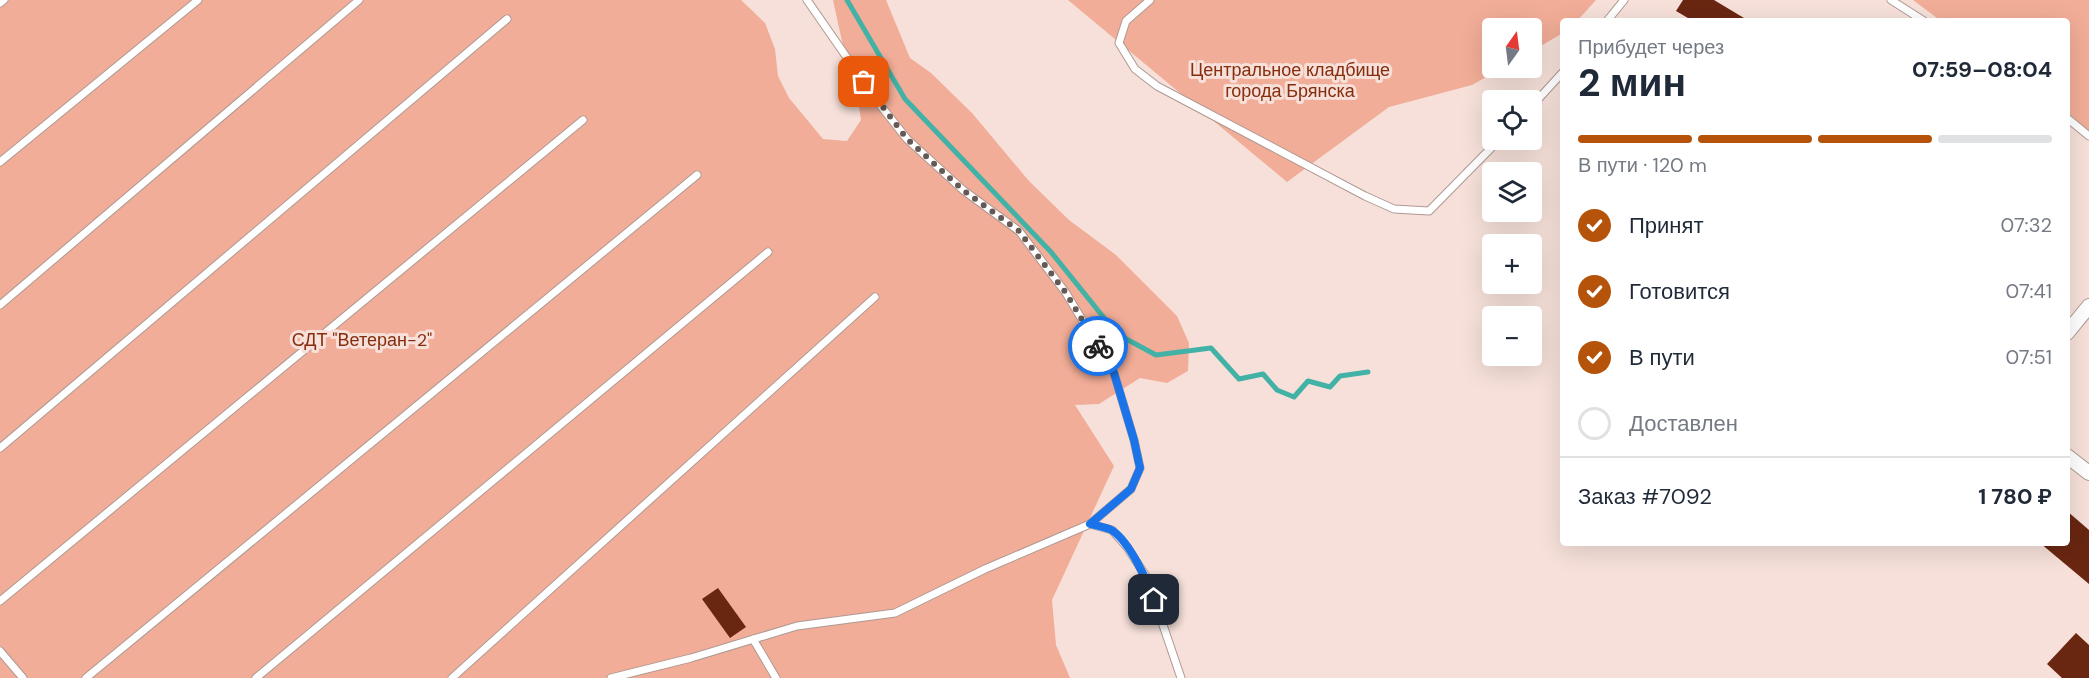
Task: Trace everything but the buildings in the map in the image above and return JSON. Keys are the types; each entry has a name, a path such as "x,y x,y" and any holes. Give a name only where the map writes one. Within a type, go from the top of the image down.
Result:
{"street":[{"path":"2070,329 2089,306"},
{"path":"2070,458 2089,473"}],"lane":[{"path":"0,3 4,0"},
{"path":"0,162 198,0"},
{"path":"0,305 359,0"},
{"path":"611,678 797,626 895,614 984,569 1090,524 1131,489 1140,468 1114,373 1066,293 1019,231 963,190 907,139 877,101 807,0"},
{"path":"1150,0 1126,21 1119,43 1135,69 1157,86 1365,196 1394,209 1429,211 1489,150"},
{"path":"1609,18 1624,0"},
{"path":"1891,0 1919,18"},
{"path":"0,448 507,19"},
{"path":"1542,95 1560,75"},
{"path":"0,601 583,120"},
{"path":"2070,120 2089,136"},
{"path":"86,678 697,174"},
{"path":"256,678 768,252"},
{"path":"452,678 875,297"},
{"path":"1090,524 1112,530 1127,547 1147,578 1181,678"},
{"path":"753,639 776,678"},
{"path":"0,651 22,678"}],"green space":[{"name":"СДТ \"Ветеран-2\"","path":"0,0 741,0 765,23 775,49 778,76 789,98 823,139 847,141 861,120 857,94 848,69 833,0 886,0 910,58 931,73 972,113 1029,181 1069,220 1116,255 1177,316 1189,343 1188,371 1167,383 1140,378 1099,404 1075,405 1114,466 1052,600 1056,645 1070,678 0,678"},
{"name":"Центральное кладбище города Брянска","path":"1068,0 1596,0 1580,18 1560,18 1560,35 1542,45 1542,18 1482,18 1482,78 1484,78 1472,85 1389,107 1287,182"},
{"path":"1913,0 2089,0 2089,133 2070,118 2070,18 1937,18"}],"waterway":[{"path":"847,0 905,99 1051,252 1117,334 1156,355 1211,348 1239,379 1263,374 1277,390 1294,397 1308,381 1330,387 1340,376 1368,372"}],"way so far":[{"path":"864,82 907,139 963,190 1019,231 1066,293 1098,346"}],"route":[{"path":"1098,346 1114,373 1140,468 1131,489 1090,524 1112,530 1127,547 1147,578 1154,600"}]}
